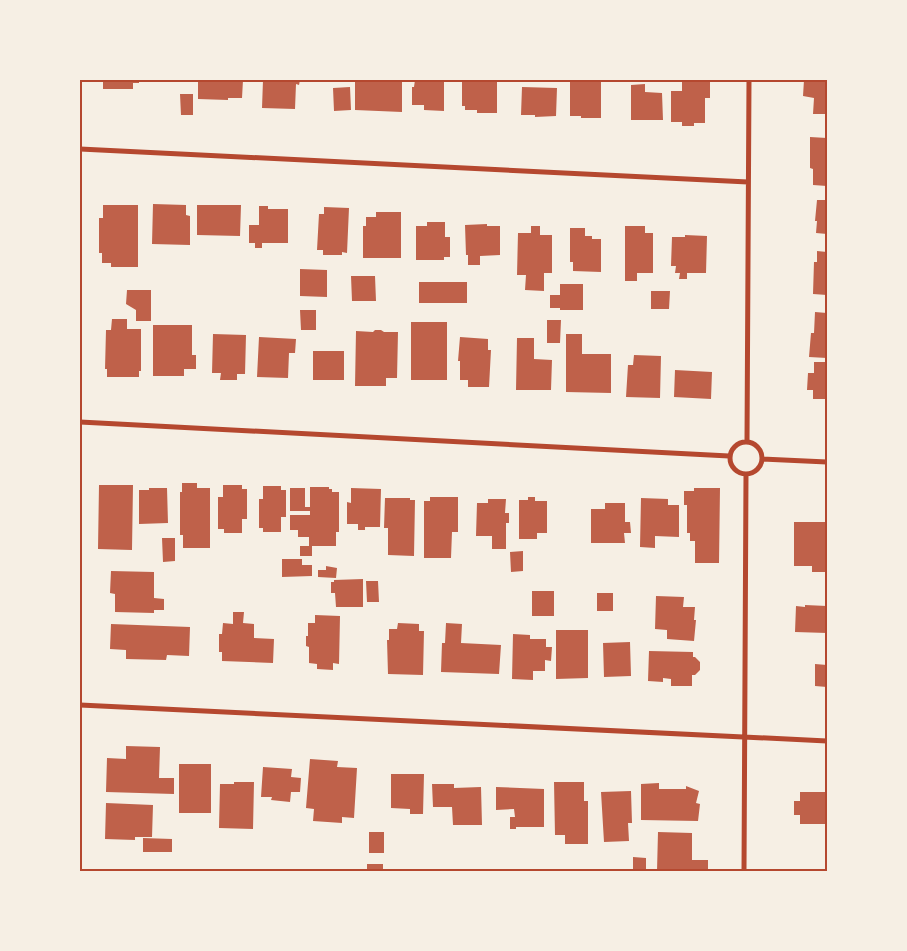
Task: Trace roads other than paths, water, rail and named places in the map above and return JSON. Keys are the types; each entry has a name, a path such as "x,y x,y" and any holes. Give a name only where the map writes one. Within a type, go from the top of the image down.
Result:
{"street":[{"path":"747,442 748,80"},
{"path":"80,149 748,182"},
{"path":"80,422 729,456"},
{"path":"740,442 747,442 751,442 759,448 762,459 758,469 746,474 734,469 729,456 731,449 735,445 740,442"},
{"path":"762,459 827,462"},
{"path":"744,871 746,474"},
{"path":"80,705 827,741"}]}
